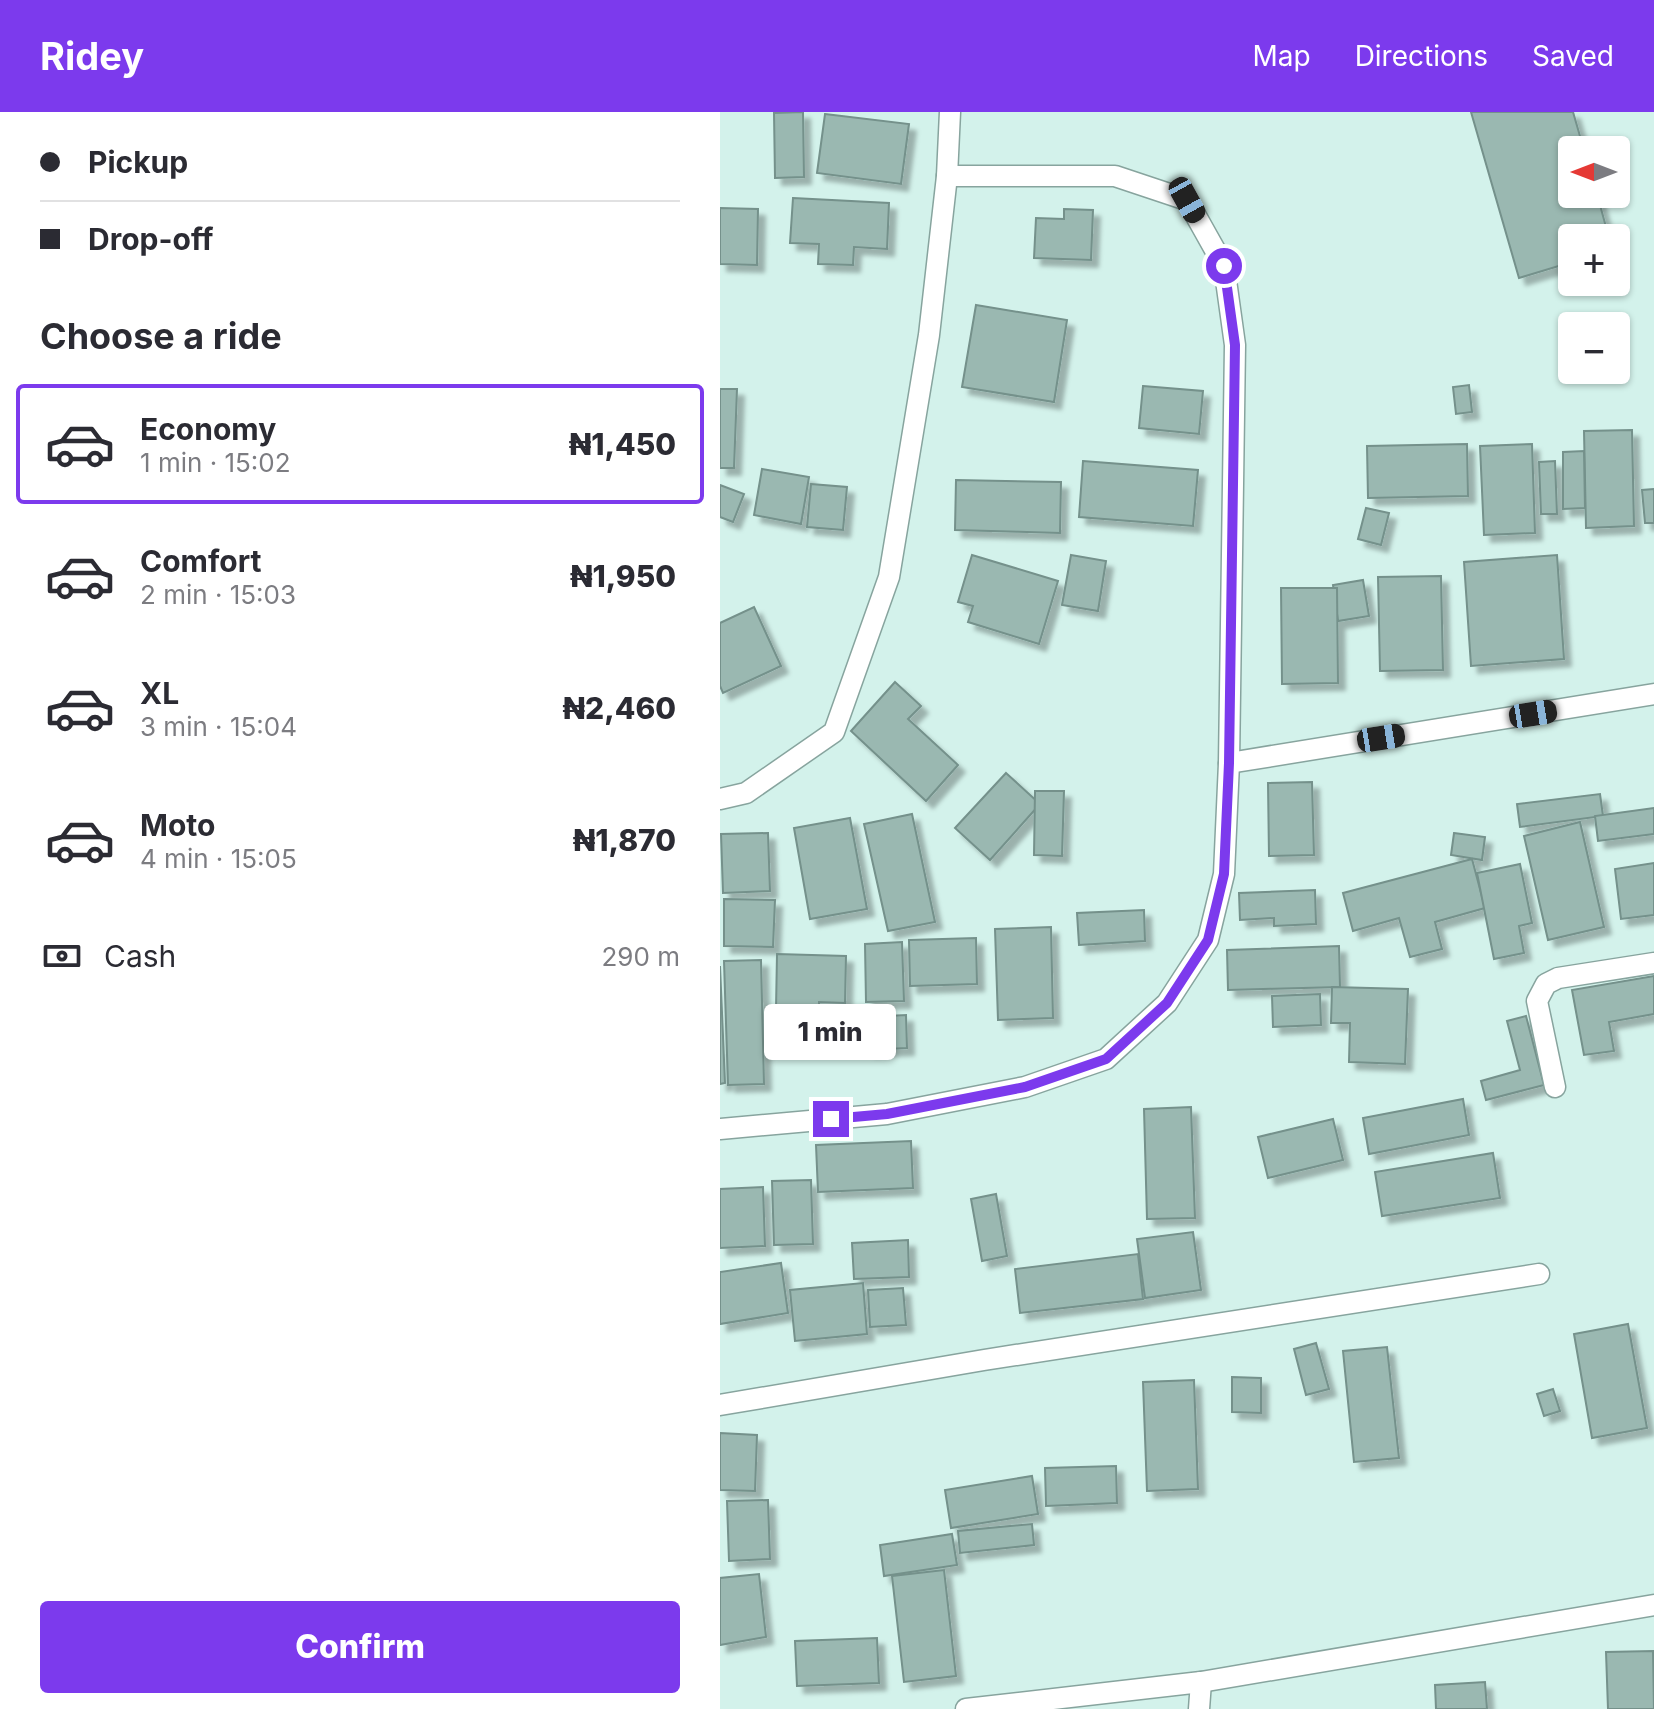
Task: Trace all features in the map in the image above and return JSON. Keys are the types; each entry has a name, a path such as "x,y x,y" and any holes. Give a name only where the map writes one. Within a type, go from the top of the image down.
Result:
{"street":[{"path":"720,799 746,793 834,732 889,577 929,335 947,176 950,112"},
{"path":"720,1129 887,1114 1025,1087 1106,1059 1167,1003 1208,940 1224,874 1229,763 1235,345 1224,266 1187,200 1115,176 947,176"},
{"path":"1229,763 1654,694"},
{"path":"1555,1087 1537,1001 1546,984 1558,978 1654,963"},
{"path":"720,1405 984,1360 1539,1274"},
{"path":"966,1709 1201,1682 1654,1605"},
{"path":"1199,1709 1201,1682"}],"building":[{"path":"803,112 804,177 775,178 774,113"},
{"path":"1471,112 1573,112 1580,136 1558,136 1558,208 1601,208 1605,224 1558,224 1558,266 1519,278"},
{"path":"825,114 909,124 901,184 817,173"},
{"path":"793,198 889,203 887,249 854,247 853,265 818,264 819,244 790,243"},
{"path":"720,208 758,209 757,265 720,264"},
{"path":"1064,209 1093,210 1091,260 1034,258 1036,218 1064,219"},
{"path":"976,305 1067,320 1054,402 962,387"},
{"path":"1469,385 1472,412 1456,414 1453,387"},
{"path":"1143,386 1203,391 1199,434 1139,428"},
{"path":"720,389 737,389 734,468 720,468"},
{"path":"1632,430 1634,526 1586,528 1584,431"},
{"path":"1467,444 1468,496 1368,498 1367,446"},
{"path":"1532,444 1535,533 1484,535 1480,446"},
{"path":"1584,451 1585,508 1563,509 1563,452"},
{"path":"1083,461 1198,470 1193,526 1079,517"},
{"path":"1555,461 1557,514 1541,514 1539,462"},
{"path":"762,469 809,477 801,524 754,515"},
{"path":"956,480 1061,482 1060,533 955,530"},
{"path":"811,484 847,487 843,530 807,527"},
{"path":"720,485 744,494 733,522 720,517"},
{"path":"1654,489 1654,523 1645,523 1642,490"},
{"path":"1366,508 1389,513 1381,545 1358,539"},
{"path":"972,555 1058,581 1039,644 968,622 973,606 958,602"},
{"path":"1071,555 1106,561 1098,611 1062,605"},
{"path":"1557,555 1564,659 1471,666 1464,562"},
{"path":"1441,576 1443,670 1380,671 1378,577"},
{"path":"1363,580 1369,616 1338,621 1333,585"},
{"path":"1281,588 1337,588 1338,683 1282,684"},
{"path":"754,607 781,666 723,693 720,686 720,623"},
{"path":"895,682 921,706 908,719 958,765 926,801 851,731"},
{"path":"1006,773 1040,804 990,860 955,828"},
{"path":"1312,782 1314,855 1269,856 1268,783"},
{"path":"1035,791 1064,791 1062,856 1034,855"},
{"path":"1600,794 1603,816 1520,827 1517,804"},
{"path":"1654,808 1654,834 1598,841 1595,816"},
{"path":"912,814 935,922 888,931 864,824"},
{"path":"850,818 867,909 810,919 794,828"},
{"path":"1580,822 1604,927 1548,940 1524,836"},
{"path":"768,833 770,891 723,893 721,834"},
{"path":"1454,833 1485,837 1482,860 1451,855"},
{"path":"1472,859 1485,908 1435,922 1442,949 1410,957 1399,918 1353,931 1343,893"},
{"path":"1654,863 1654,915 1621,919 1615,869"},
{"path":"1520,864 1532,923 1519,926 1524,953 1494,959 1477,873"},
{"path":"1315,890 1316,924 1274,926 1274,918 1240,920 1239,893"},
{"path":"724,899 775,900 773,947 724,946"},
{"path":"1144,910 1145,941 1079,945 1077,913"},
{"path":"1051,927 1053,1018 998,1020 995,929"},
{"path":"976,938 977,984 910,986 909,940"},
{"path":"902,942 904,1001 866,1002 865,944"},
{"path":"1339,946 1340,987 1228,990 1227,950"},
{"path":"777,954 846,956 845,1003 819,1002 819,1010 776,1009"},
{"path":"761,960 764,1084 728,1085 724,961"},
{"path":"720,966 725,1083 720,1084"},
{"path":"1654,976 1654,1014 1609,1022 1614,1051 1584,1055 1572,990"},
{"path":"1332,987 1408,989 1405,1064 1349,1062 1350,1023 1331,1023"},
{"path":"1320,994 1321,1025 1273,1027 1272,996"},
{"path":"906,1015 907,1048 868,1050 866,1017"},
{"path":"1526,1016 1544,1085 1486,1100 1481,1081 1520,1070 1507,1021"},
{"path":"1463,1099 1469,1135 1369,1154 1363,1118"},
{"path":"1191,1107 1195,1218 1147,1219 1144,1109"},
{"path":"1333,1119 1343,1160 1268,1178 1258,1137"},
{"path":"911,1141 913,1188 818,1192 816,1145"},
{"path":"1493,1153 1500,1198 1382,1216 1375,1172"},
{"path":"811,1180 813,1244 774,1245 772,1181"},
{"path":"763,1187 765,1246 720,1248 720,1189"},
{"path":"996,1194 1007,1256 982,1261 971,1199"},
{"path":"1193,1232 1201,1290 1145,1298 1137,1239"},
{"path":"908,1240 909,1277 854,1279 852,1243"},
{"path":"1138,1254 1143,1299 1020,1313 1015,1269"},
{"path":"781,1263 788,1313 720,1324 720,1272"},
{"path":"863,1283 867,1334 795,1341 790,1290"},
{"path":"903,1288 906,1325 870,1327 868,1290"},
{"path":"1628,1324 1647,1428 1592,1438 1574,1334"},
{"path":"1316,1343 1329,1389 1306,1395 1294,1349"},
{"path":"1387,1347 1399,1458 1354,1462 1343,1351"},
{"path":"1232,1377 1261,1378 1261,1413 1232,1412"},
{"path":"1194,1380 1198,1489 1147,1491 1143,1382"},
{"path":"1553,1389 1560,1411 1544,1416 1537,1394"},
{"path":"720,1433 757,1435 755,1491 720,1490"},
{"path":"1116,1466 1117,1503 1046,1506 1045,1468"},
{"path":"1032,1476 1038,1514 951,1528 945,1490"},
{"path":"768,1500 770,1559 729,1561 727,1501"},
{"path":"1032,1524 1034,1545 960,1553 958,1531"},
{"path":"952,1534 957,1565 884,1576 880,1545"},
{"path":"944,1570 956,1676 904,1682 892,1576"},
{"path":"759,1574 766,1637 720,1645 720,1578"},
{"path":"877,1638 879,1683 797,1686 795,1641"},
{"path":"1653,1651 1654,1709 1608,1709 1606,1652"},
{"path":"1485,1682 1487,1709 1436,1709 1435,1685"}],"route":[{"path":"831,1119 887,1114 1025,1087 1106,1059 1167,1003 1208,940 1224,874 1229,763 1235,345 1224,266"}]}
